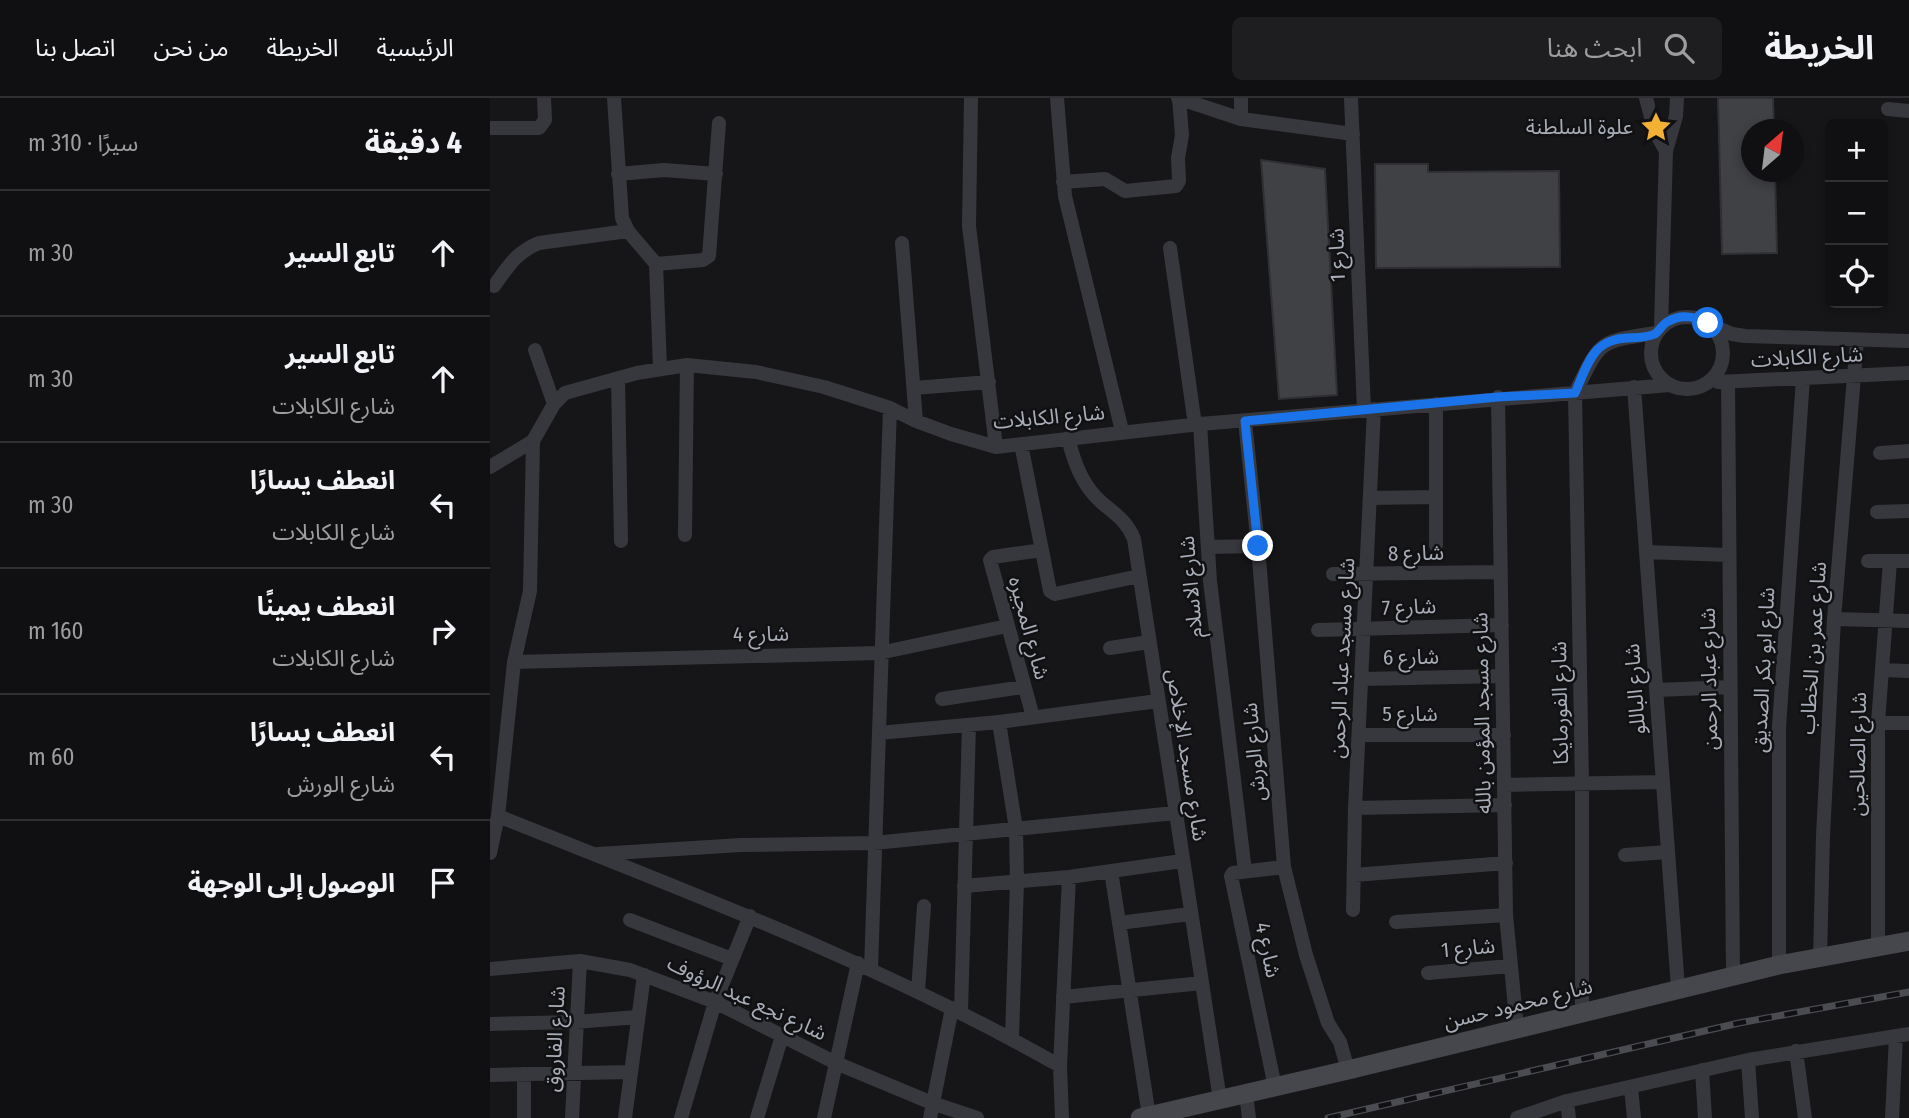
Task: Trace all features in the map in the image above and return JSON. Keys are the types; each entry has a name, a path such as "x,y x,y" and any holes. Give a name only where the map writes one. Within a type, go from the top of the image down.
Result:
{"street":[{"path":"490,128 539,128 545,120 544,98"},
{"path":"614,98 622,218 628,231 656,264 660,368"},
{"path":"971,98 968,213 996,446"},
{"path":"1057,98 1063,182 1122,431"},
{"path":"1063,182 1105,179 1125,191 1176,186 1179,181 1178,158 1182,135 1179,98 1241,119 1353,134"},
{"path":"1241,98 1241,119"},
{"name":"شارع 1","path":"1351,98 1369,409"},
{"path":"1646,98 1655,132 1666,151"},
{"path":"1575,393 1595,352 1603,345 1616,339 1658,330 1668,321 1684,316 1708,323 1719,337 1723,354 1718,370 1707,383 1692,388 1670,385 1657,374 1653,366 1651,349 1658,330 1666,151 1676,116 1677,98"},
{"path":"1888,109 1909,111"},
{"path":"656,264 703,260 709,256 719,123"},
{"path":"618,174 664,170 716,174"},
{"path":"494,286 519,253 529,247 539,243 628,231"},
{"path":"902,243 916,421"},
{"name":"شارع الاسلام","path":"1170,248 1198,424 1220,673 1245,871"},
{"name":"شارع الكابلات","path":"1708,323 1732,334 1745,336 1909,341"},
{"name":"شارع عمر بن الخطاب","path":"1820,958 1834,619 1857,340"},
{"path":"490,850 498,816 514,662 530,592 533,441 554,404 535,350"},
{"path":"684,535 687,365"},
{"name":"شارع الكابلات","path":"554,404 565,393 660,368 687,365 756,372 846,393 890,408 951,435 996,446 1198,424 1498,397 1670,385"},
{"name":"شارع الكابلات","path":"1707,383 1909,373"},
{"name":"شارع ابو بكر الصديق","path":"1779,965 1779,727 1803,378"},
{"path":"618,379 621,541"},
{"path":"914,388 989,382"},
{"name":"شارع عباد الرحمن","path":"1728,382 1733,976"},
{"name":"شارع الباللو","path":"1634,387 1678,988"},
{"name":"شارع الفورمايكا","path":"1575,393 1582,785 1582,1012"},
{"name":"شارع مسجد المؤمن بالله","path":"1498,397 1506,915 1517,1028"},
{"path":"1436,404 1436,545"},
{"path":"824,1118 836,1063 864,966 874,843 890,408"},
{"name":"شارع مسجد عباد الرحمن","path":"1353,910 1355,808 1370,498 1369,409"},
{"name":"شارع الورش","path":"1245,421 1284,867 1300,934 1328,1023 1340,1042 1348,1070"},
{"name":"شارع مسجد الإخلاص","path":"1068,438 1074,461 1084,482 1099,500 1122,518 1134,539 1220,1100"},
{"path":"490,467 533,441"},
{"path":"1021,444 1050,591 1055,594 1139,576"},
{"path":"1880,453 1909,451"},
{"path":"1370,498 1435,497"},
{"path":"1877,512 1909,511"},
{"path":"1208,547 1258,546"},
{"name":"شارع المجيره","path":"1033,717 990,559 993,556 1042,550"},
{"path":"1646,552 1729,555"},
{"path":"1868,561 1909,561"},
{"name":"شارع الصالحين","path":"1878,947 1878,723 1890,561"},
{"name":"شارع 8","path":"1333,575 1501,572"},
{"path":"1834,619 1909,621"},
{"name":"شارع 7","path":"1318,631 1502,625"},
{"name":"شارع 4","path":"514,662 879,653 1007,626"},
{"path":"1110,648 1149,642"},
{"path":"1882,670 1909,671"},
{"name":"شارع 6","path":"1362,679 1502,676"},
{"path":"942,699 1023,687"},
{"path":"1657,690 1730,687"},
{"path":"879,733 999,722 1158,701"},
{"path":"999,722 1016,829 1012,1038"},
{"path":"1878,723 1909,723"},
{"path":"930,1118 956,1010 964,886 969,725"},
{"name":"شارع 5","path":"1359,736 1504,735"},
{"path":"1504,785 1663,782"},
{"path":"1355,808 1505,805"},
{"path":"593,854 741,845 874,843 1175,813"},
{"path":"498,816 750,916 864,966 1012,1038 1060,1066"},
{"path":"1625,855 1668,852"},
{"path":"964,886 1069,877 1182,861"},
{"path":"1354,875 1506,863"},
{"path":"1245,871 1284,867"},
{"path":"1111,871 1144,1117"},
{"name":"شارع 4","path":"1245,871 1233,873 1231,876 1275,1087"},
{"path":"1062,1118 1060,1066 1069,877"},
{"path":"918,991 924,906"},
{"path":"1119,923 1190,914"},
{"path":"1396,922 1506,915"},
{"path":"681,1118 715,1002 750,916"},
{"path":"630,920 732,959"},
{"name":"شارع محمود حسن","path":"1144,1117 1348,1070 1678,988 1779,965 1909,941"},
{"name":"شارع نجع عبد الرؤوف","path":"490,969 580,961 644,975 715,1002 836,1063 932,1103 976,1118"},
{"name":"شارع الفاروق","path":"572,1118 580,961"},
{"name":"شارع 1","path":"1428,973 1511,966"},
{"path":"625,1118 636,1017 644,975"},
{"path":"1063,997 1202,983"},
{"path":"490,1024 576,1022 636,1017"},
{"path":"1517,1118 1567,1101 1748,1060 1902,1035 1892,1118"},
{"path":"757,1118 782,1036"},
{"path":"1796,1051 1804,1118"},
{"path":"1748,1060 1752,1118"},
{"path":"1702,1070 1705,1118"},
{"path":"490,1075 630,1072"},
{"path":"524,1074 524,1118"},
{"path":"1631,1088 1634,1118"},
{"path":"1246,1094 1249,1118"},
{"path":"1567,1101 1569,1118"}],"building":[{"path":"1718,98 1773,98 1774,119 1741,119 1741,182 1775,182 1777,253 1722,254"},
{"path":"1261,160 1325,169 1337,395 1279,399"},
{"path":"1375,164 1428,164 1428,172 1559,171 1560,267 1376,268"}],"railway":[{"path":"1328,1118 1739,1023 1909,992"}],"place":[{"name":"علوة السلطنة","path":"1656,127"}],"route":[{"path":"1258,546 1245,421 1498,397 1575,393 1595,352 1603,345 1616,339 1656,333 1668,321 1684,316 1708,323"}]}
